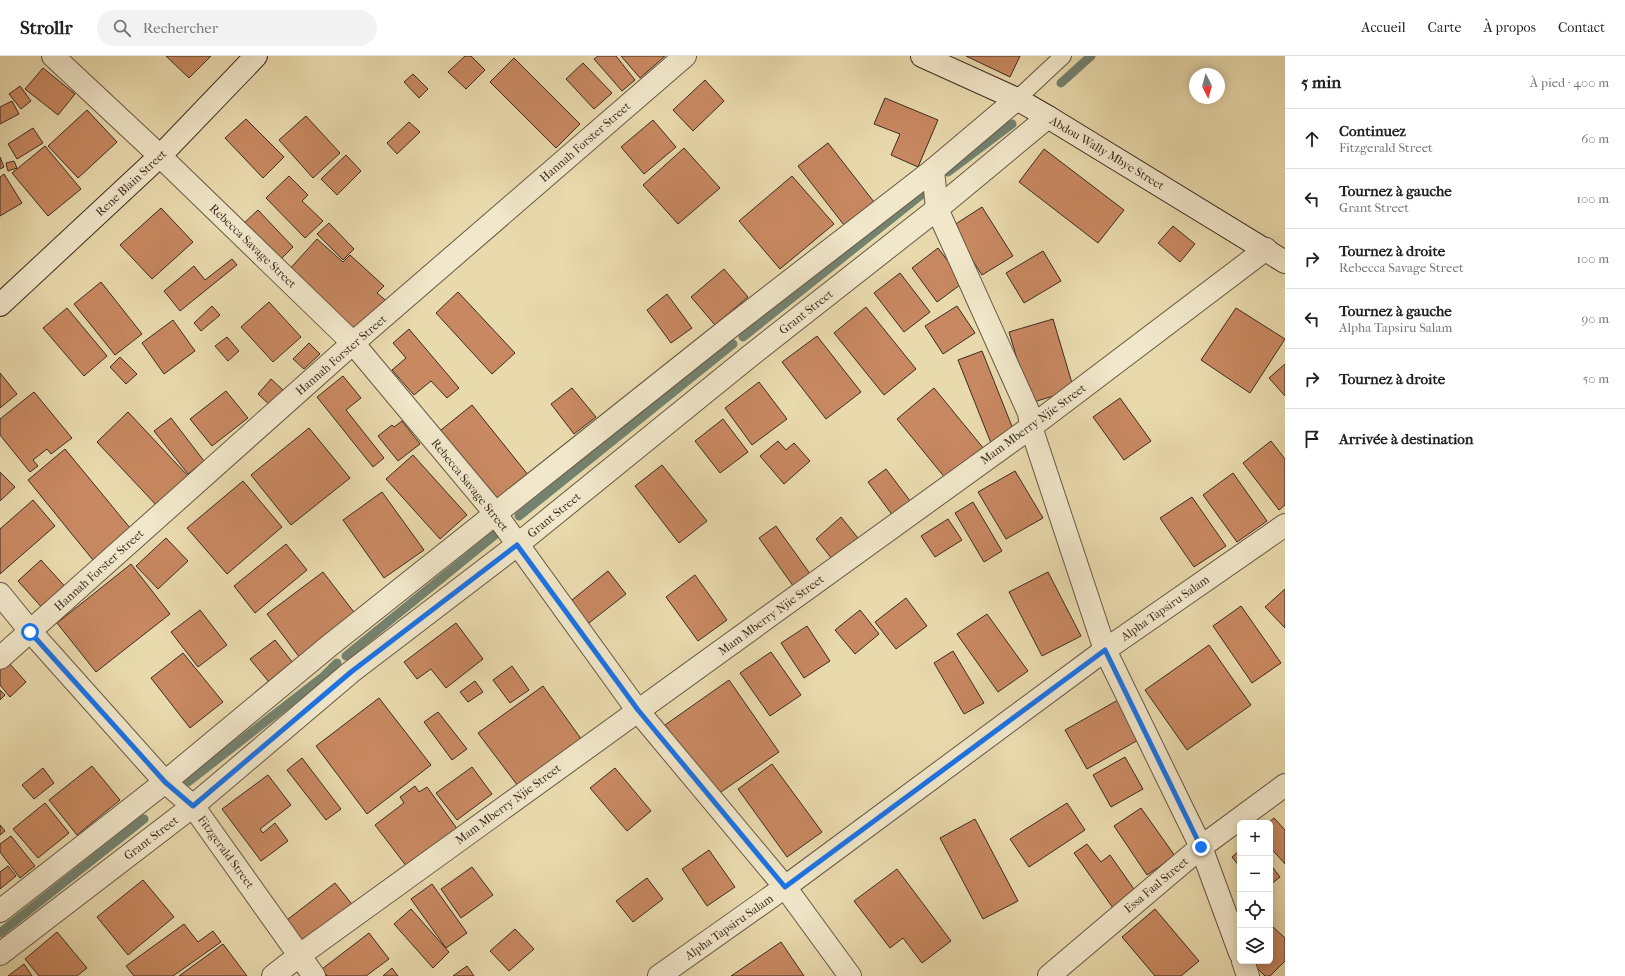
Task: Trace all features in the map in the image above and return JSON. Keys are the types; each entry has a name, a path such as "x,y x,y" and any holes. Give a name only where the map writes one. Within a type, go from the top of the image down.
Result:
{"street":[{"name":"Rebecca Savage Street","path":"53,56 160,156 353,343 495,513 638,710 785,887 850,976"},
{"name":"Rene Blain Street","path":"0,305 160,156 256,56"},
{"name":"Hannah Forster Street","path":"0,658 353,343 686,56"},
{"name":"Abdou Wally Mbye Street","path":"922,56 1017,99 1048,116 1285,262"},
{"path":"0,911 165,782 329,646 495,513 729,328 933,170 1017,99"},
{"name":"Grant Street","path":"0,954 193,806 351,672 517,545 750,356 937,209 1048,116"},
{"path":"933,170 937,209 1029,413 1031,427 1105,650 1201,847 1237,945"},
{"name":"Mam Mberry Njie Street","path":"273,976 638,710 1031,427 1266,249"},
{"name":"Alpha Tapsiru Salam","path":"659,976 785,887 1105,650 1285,525"},
{"name":"Fitzgerald Street","path":"0,594 30,632 165,782 193,806 314,976"},
{"name":"Essa Faal Street","path":"1049,976 1201,847 1285,785"},
{"path":"1244,964 1248,976"}],"lane":[{"path":"1017,99 1063,56"}],"building":[{"path":"166,56 211,56 189,78"},
{"path":"465,56 471,56 485,70 466,89 448,72"},
{"path":"598,56 616,56 635,80 622,91 594,59"},
{"path":"621,56 665,56 640,78"},
{"path":"966,56 1020,56 1010,77"},
{"path":"514,58 580,124 556,148 490,82"},
{"path":"583,63 612,93 594,109 566,79"},
{"path":"43,68 75,94 58,115 25,89"},
{"path":"413,74 428,89 419,98 404,82"},
{"path":"705,80 724,101 693,131 673,110"},
{"path":"20,86 31,101 21,109 9,94"},
{"path":"885,98 938,120 918,167 891,155 900,134 874,124"},
{"path":"12,101 19,114 0,124 0,107"},
{"path":"87,110 117,142 78,178 48,146"},
{"path":"306,116 340,153 313,178 279,140"},
{"path":"246,119 284,157 263,178 225,138"},
{"path":"653,120 676,147 644,174 621,147"},
{"path":"409,122 420,132 397,154 387,143"},
{"path":"33,128 43,143 17,159 8,144"},
{"path":"828,143 874,202 844,225 798,166"},
{"path":"45,146 81,189 48,216 12,173"},
{"path":"684,148 720,188 678,224 643,185"},
{"path":"1044,149 1124,210 1098,243 1019,182"},
{"path":"346,155 361,171 337,195 321,179"},
{"path":"0,157 4,167 0,169"},
{"path":"14,161 17,168 8,171 6,163"},
{"path":"4,174 22,203 0,216 0,177"},
{"path":"289,176 308,195 302,201 323,221 305,238 266,198"},
{"path":"792,176 834,224 780,269 739,221"},
{"path":"982,207 1013,256 982,275 951,227"},
{"path":"161,208 193,242 152,279 120,245"},
{"path":"258,210 293,247 277,263 241,226"},
{"path":"329,223 354,249 343,260 317,234"},
{"path":"1173,226 1195,244 1180,262 1158,243"},
{"path":"317,239 343,262 350,255 384,286 377,293 390,304 359,338 286,273"},
{"path":"938,248 964,282 937,302 912,268"},
{"path":"1043,251 1061,281 1024,303 1006,273"},
{"path":"232,259 237,265 180,311 164,291 194,266 205,280"},
{"path":"724,269 748,297 715,325 691,297"},
{"path":"900,273 930,312 904,332 874,293"},
{"path":"101,282 142,334 115,355 74,304"},
{"path":"458,292 515,353 492,374 436,313"},
{"path":"667,294 692,328 671,343 647,310"},
{"path":"269,302 301,337 273,362 241,327"},
{"path":"212,306 220,315 201,331 194,323"},
{"path":"957,306 975,333 943,354 925,326"},
{"path":"866,307 916,369 884,395 834,333"},
{"path":"67,308 107,356 84,376 43,328"},
{"path":"1236,308 1285,339 1250,393 1201,360"},
{"path":"1053,319 1074,390 1030,403 1009,332"},
{"path":"173,320 195,351 164,374 142,343"},
{"path":"409,329 459,388 447,398 431,381 414,395 392,370 406,358 393,343"},
{"path":"817,336 861,392 826,419 782,362"},
{"path":"227,337 239,351 228,361 215,346"},
{"path":"309,343 320,354 304,369 293,359"},
{"path":"982,351 1015,434 991,443 958,360"},
{"path":"120,357 137,374 126,384 110,367"},
{"path":"1285,364 1285,396 1269,378"},
{"path":"0,373 17,394 0,408"},
{"path":"343,376 361,398 346,410 384,458 373,467 317,397"},
{"path":"271,379 284,391 271,406 258,394"},
{"path":"759,382 787,419 752,445 725,408"},
{"path":"572,388 596,417 574,434 551,404"},
{"path":"934,388 984,449 946,479 897,419"},
{"path":"226,391 248,418 212,446 190,419"},
{"path":"34,392 72,438 51,454 47,449 33,460 38,466 30,472 0,435 0,419"},
{"path":"1120,398 1151,441 1124,460 1093,417"},
{"path":"472,405 529,476 492,505 436,434"},
{"path":"128,412 189,477 158,507 97,442"},
{"path":"171,418 204,461 188,474 154,431"},
{"path":"723,419 748,452 720,473 695,441"},
{"path":"402,421 420,444 398,461 378,436 392,425 394,427"},
{"path":"309,428 350,478 291,525 251,475"},
{"path":"778,441 786,450 794,443 810,461 784,484 760,456"},
{"path":"1271,441 1285,459 1285,505 1279,510 1243,463"},
{"path":"65,449 135,534 97,565 28,480"},
{"path":"413,455 467,515 440,539 386,479"},
{"path":"662,465 707,521 679,543 635,486"},
{"path":"886,469 914,506 896,520 868,482"},
{"path":"1015,471 1043,518 1006,539 978,492"},
{"path":"0,472 15,487 0,501"},
{"path":"1233,473 1267,521 1237,542 1203,495"},
{"path":"243,481 282,527 227,574 187,528"},
{"path":"382,492 424,550 384,578 343,520"},
{"path":"1192,497 1226,546 1194,567 1160,518"},
{"path":"33,500 55,526 0,574 0,529"},
{"path":"973,502 1002,551 984,562 955,513"},
{"path":"841,517 862,543 836,564 816,539"},
{"path":"948,519 962,540 935,557 921,536"},
{"path":"776,526 813,578 796,590 759,538"},
{"path":"166,538 188,561 158,589 136,566"},
{"path":"286,544 307,570 255,613 234,586"},
{"path":"41,560 69,591 45,611 18,581"},
{"path":"131,564 170,614 96,672 57,623"},
{"path":"608,571 626,594 585,626 567,604"},
{"path":"323,572 360,620 303,662 267,614"},
{"path":"1048,572 1081,636 1042,656 1009,592"},
{"path":"695,575 727,620 698,641 666,597"},
{"path":"1285,589 1285,628 1265,607"},
{"path":"906,598 927,626 896,649 875,622"},
{"path":"1241,606 1281,663 1252,683 1213,626"},
{"path":"200,610 227,645 198,667 171,632"},
{"path":"860,610 879,634 855,654 835,630"},
{"path":"987,614 1028,671 998,692 957,634"},
{"path":"456,623 483,659 446,688 431,669 417,679 404,662"},
{"path":"807,626 830,661 804,678 781,643"},
{"path":"275,640 293,663 269,682 250,659"},
{"path":"1209,645 1251,705 1187,750 1145,690"},
{"path":"953,651 984,703 964,714 934,663"},
{"path":"771,652 801,695 770,716 740,673"},
{"path":"183,653 223,702 190,728 151,678"},
{"path":"8,662 26,682 10,697 0,685 0,669"},
{"path":"512,666 529,690 510,703 493,680"},
{"path":"729,680 779,752 715,796 665,725"},
{"path":"475,681 483,692 468,702 460,692"},
{"path":"543,686 582,740 518,786 478,733"},
{"path":"0,690 5,695 0,700"},
{"path":"379,698 431,765 367,814 316,746"},
{"path":"1118,700 1140,739 1087,769 1065,730"},
{"path":"438,712 467,749 452,760 424,722"},
{"path":"1125,757 1143,789 1111,807 1093,775"},
{"path":"302,758 341,809 326,820 287,770"},
{"path":"772,764 822,832 787,857 738,789"},
{"path":"92,766 120,800 77,835 49,800"},
{"path":"472,767 492,794 457,820 436,793"},
{"path":"43,768 54,783 34,799 22,785"},
{"path":"615,768 651,811 627,831 590,788"},
{"path":"268,775 291,805 260,829 263,833 275,823 288,841 261,861 222,809"},
{"path":"415,786 419,792 427,787 458,830 407,867 375,825 404,803 400,797"},
{"path":"45,803 69,833 38,858 13,829"},
{"path":"1067,803 1085,830 1029,867 1010,839"},
{"path":"1141,808 1175,856 1147,875 1114,826"},
{"path":"1274,818 1285,830 1285,864 1273,850 1273,820 1272,820"},
{"path":"975,819 1018,901 983,919 940,838"},
{"path":"0,825 5,831 0,835"},
{"path":"11,836 35,866 20,878 0,852 0,844"},
{"path":"1087,844 1101,862 1110,855 1136,892 1113,908 1074,853"},
{"path":"709,850 735,887 707,906 682,869"},
{"path":"1237,853 1237,863 1232,857"},
{"path":"8,866 16,876 0,889 0,872"},
{"path":"472,867 493,895 461,918 441,889"},
{"path":"1273,868 1280,877 1273,883"},
{"path":"897,869 951,941 922,963 903,938 890,948 854,901"},
{"path":"647,878 663,899 633,922 616,901"},
{"path":"143,880 174,917 128,955 97,917"},
{"path":"335,883 355,908 302,948 283,923"},
{"path":"432,884 467,933 446,948 411,899"},
{"path":"411,909 449,952 433,968 394,924"},
{"path":"1155,909 1199,961 1181,976 1155,976 1122,937"},
{"path":"184,924 198,942 213,931 221,942 173,976 134,976 126,966"},
{"path":"1273,927 1285,938 1285,961 1270,976 1265,976 1253,964 1273,964"},
{"path":"515,929 534,949 509,971 490,951"},
{"path":"57,932 87,968 77,976 39,976 25,959"},
{"path":"369,933 389,959 366,976 327,976 322,969"},
{"path":"781,942 804,976 731,976"},
{"path":"223,944 247,976 179,976"},
{"path":"24,964 32,976 8,976"},
{"path":"467,966 474,976 453,976"},
{"path":"392,968 398,976 383,976"}],"waterway":[{"path":"1061,83 1091,56"},
{"path":"948,172 1012,124"},
{"path":"743,337 931,187"},
{"path":"519,516 733,344"},
{"path":"346,656 496,534"},
{"path":"188,782 324,676 337,663"},
{"path":"0,933 144,819"}],"route":[{"path":"30,632 165,782 193,806 351,672 517,545 638,710 785,887 1105,650 1201,847"}]}
